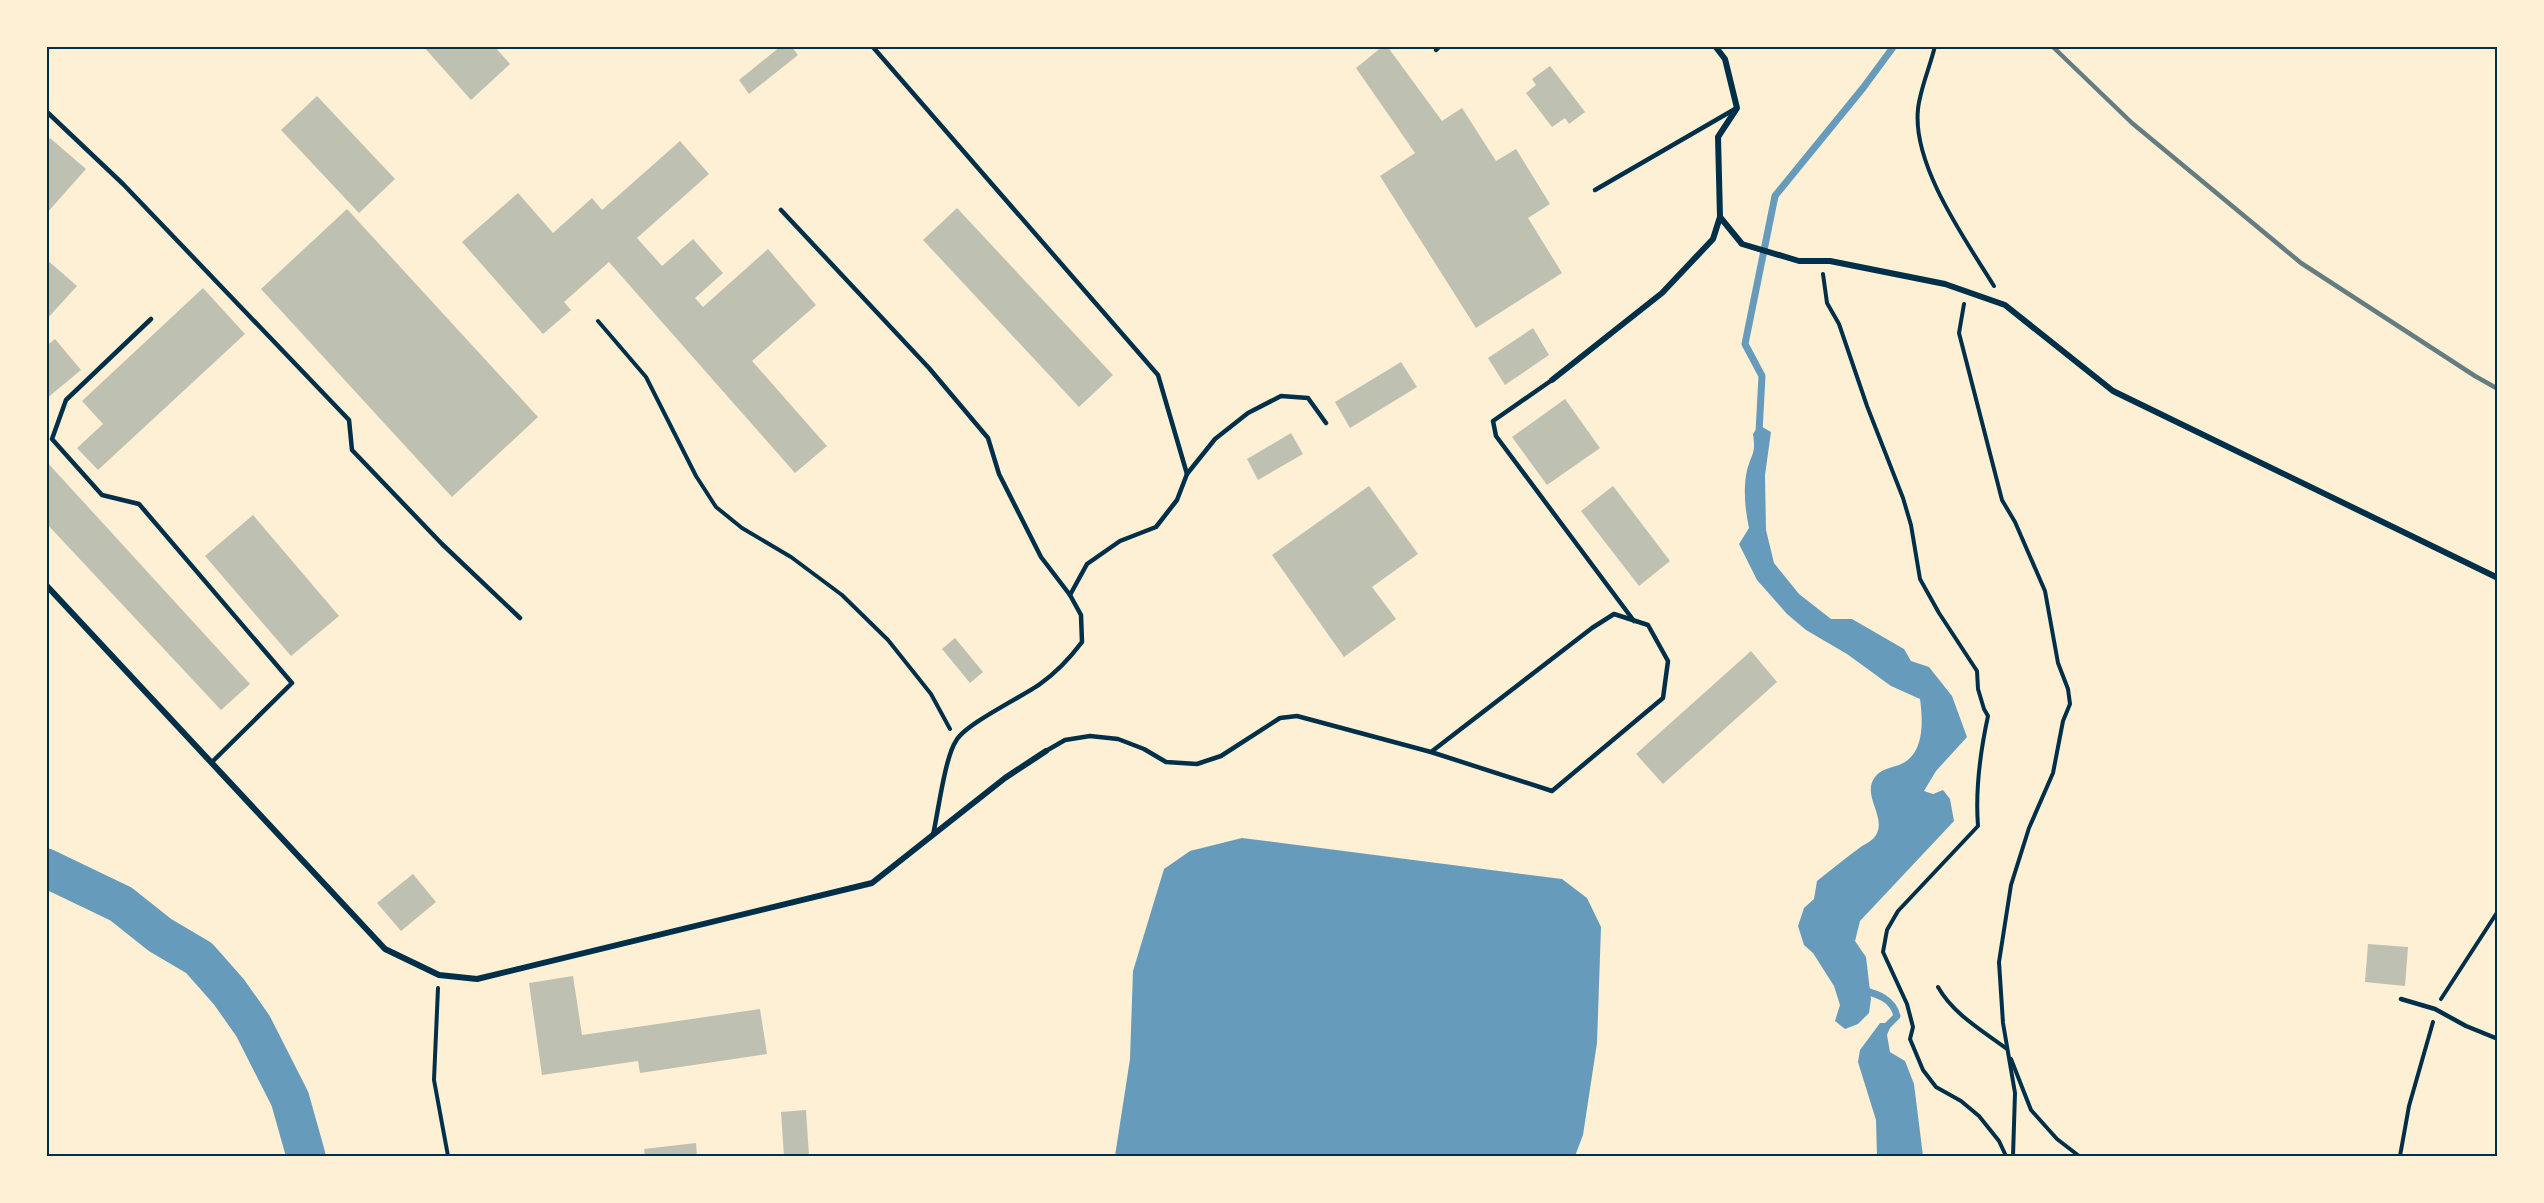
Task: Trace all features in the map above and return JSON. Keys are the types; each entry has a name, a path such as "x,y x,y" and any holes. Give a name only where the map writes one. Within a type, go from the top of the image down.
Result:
{"street":[{"path":"1552,380 1630,321 1682,274 1713,239 1720,217 1718,136 1737,108 1725,58 1715,46"},
{"path":"1720,217 1742,244 1799,261 1820,261 1945,284 2005,305 2113,391 2498,578"},
{"path":"46,585 385,949 439,975 477,979 872,883 1005,778 1046,752"}],"lane":[{"path":"872,46 1158,375 1187,474"},
{"path":"1595,190 1737,108"},
{"path":"46,111 123,184 349,420 352,450 442,544 520,618"},
{"path":"781,210 929,368 988,438 999,474 1041,557 1070,595 1081,615 1083,642 1066,663 1040,684 978,722 956,740 948,765 933,835"},
{"path":"151,319 66,400 52,439 102,495 139,504 292,683 212,762"},
{"path":"1552,380 1493,421 1496,436 1634,621"},
{"path":"1070,595 1087,564 1120,541 1156,527 1177,500 1187,474 1215,439 1248,413 1281,396 1308,399 1326,423"},
{"path":"1046,752 1065,740 1090,736 1118,739 1144,749 1166,762 1197,764 1221,756 1280,718 1297,716 1431,752 1552,791 1663,698 1668,661 1648,626 1614,614 1592,628 1431,752"},
{"path":"2401,999 2435,1009 2466,1026 2498,1039"}],"path":[{"path":"1935,46 1918,110 1919,132 1926,166 1954,220 2005,305"},
{"path":"1820,261 1827,303 1839,324 1867,406 1904,498 1920,579 1977,671 1978,689 1988,716 1976,788 1978,826 1898,911 1887,930 1883,952 1907,1004 1913,1027 1910,1039 1923,1070 1936,1087 1961,1101 1979,1116 1999,1141 2006,1156"},
{"path":"1966,291 1959,333 1965,362 2002,500 2015,522 2045,591 2058,663 2068,689 2070,704 2063,722 2053,773 2029,828 2011,885 1999,962 2001,1000 2015,1093 2013,1156"},
{"path":"598,321 646,377 696,476 716,507 742,528 791,557 842,595 888,640 931,694 956,740"},
{"path":"2400,1156 2409,1106 2432,1029 2435,1009 2498,911"},
{"path":"439,975 434,1080 448,1156"},
{"path":"1938,987 1946,1001 1974,1026 2007,1049 2031,1110 2057,1139 2079,1156"}],"water":[{"path":"1759,425 1771,432 1765,475 1766,530 1774,563 1799,594 1831,619 1852,619 1904,649 1911,661 1929,667 1952,696 1967,737 1936,771 1924,791 1933,794 1943,790 1950,799 1954,821 1860,921 1855,941 1866,957 1871,999 1869,1013 1858,1024 1845,1029 1835,1021 1840,1005 1834,986 1813,953 1804,945 1798,926 1804,908 1814,899 1817,881 1876,835 1879,821 1872,799 1871,784 1880,772 1899,765 1914,754 1922,727 1920,699 1891,686 1847,654 1806,630 1787,614 1757,580 1739,544 1749,528 1745,484 1754,449 1753,434"},
{"path":"1242,838 1562,879 1587,898 1601,927 1597,1043 1583,1135 1575,1156 1115,1156 1130,1059 1133,971 1164,869 1190,851"},
{"path":"1880,1023 1892,1023 1887,1035 1890,1052 1905,1061 1914,1084 1923,1156 1877,1156 1876,1120 1858,1062 1860,1050"}],"building":[{"path":"423,46 494,46 510,64 471,100"},
{"path":"781,46 791,46 798,55 749,94 739,80"},
{"path":"1383,46 1387,46 1442,121 1462,108 1496,161 1516,149 1550,204 1528,218 1562,273 1476,328 1380,176 1415,153 1356,68"},
{"path":"1550,66 1585,112 1569,124 1565,118 1552,127 1526,93 1536,85 1532,79"},
{"path":"317,96 395,179 359,213 281,130"},
{"path":"50,138 86,169 46,214 46,143"},
{"path":"680,141 709,174 637,238 662,266 693,239 723,273 695,298 703,307 768,249 816,305 752,361 827,446 795,473 609,262 564,302 571,310 543,334 462,242 518,193 553,233 592,198 602,210"},
{"path":"957,208 1113,375 1079,407 923,240"},
{"path":"347,209 538,417 452,497 261,289"},
{"path":"46,259 77,286 46,320"},
{"path":"203,288 245,334 98,470 77,448 103,424 82,401"},
{"path":"1533,328 1549,355 1505,385 1488,358"},
{"path":"55,339 81,370 46,399 46,346"},
{"path":"1401,362 1417,387 1350,428 1335,402"},
{"path":"1565,399 1600,448 1547,485 1512,437"},
{"path":"1291,433 1303,454 1258,480 1247,459"},
{"path":"46,461 250,684 221,710 46,523"},
{"path":"1369,486 1418,554 1372,587 1396,619 1344,657 1272,555"},
{"path":"1613,486 1670,561 1639,586 1581,511"},
{"path":"253,515 339,616 291,656 205,556"},
{"path":"955,638 983,672 970,683 942,649"},
{"path":"1751,651 1777,682 1663,784 1636,754"},
{"path":"413,874 436,902 401,931 377,903"},
{"path":"2368,944 2408,947 2405,986 2365,982"},
{"path":"573,976 582,1035 760,1009 767,1054 640,1073 638,1061 542,1075 529,983"},
{"path":"806,1110 809,1156 784,1156 781,1112"},
{"path":"696,1143 697,1156 645,1156 644,1149"}],"waterway":[{"path":"1759,432 1762,376 1745,344 1775,196 1863,88 1894,46"},
{"path":"46,868 121,904 160,935 199,958 229,992 253,1026 290,1099 306,1156"},
{"path":"1862,990 1879,996 1892,1005 1897,1016 1885,1028"}],"railway":[{"path":"2052,46 2132,123 2301,263 2498,389"}]}
